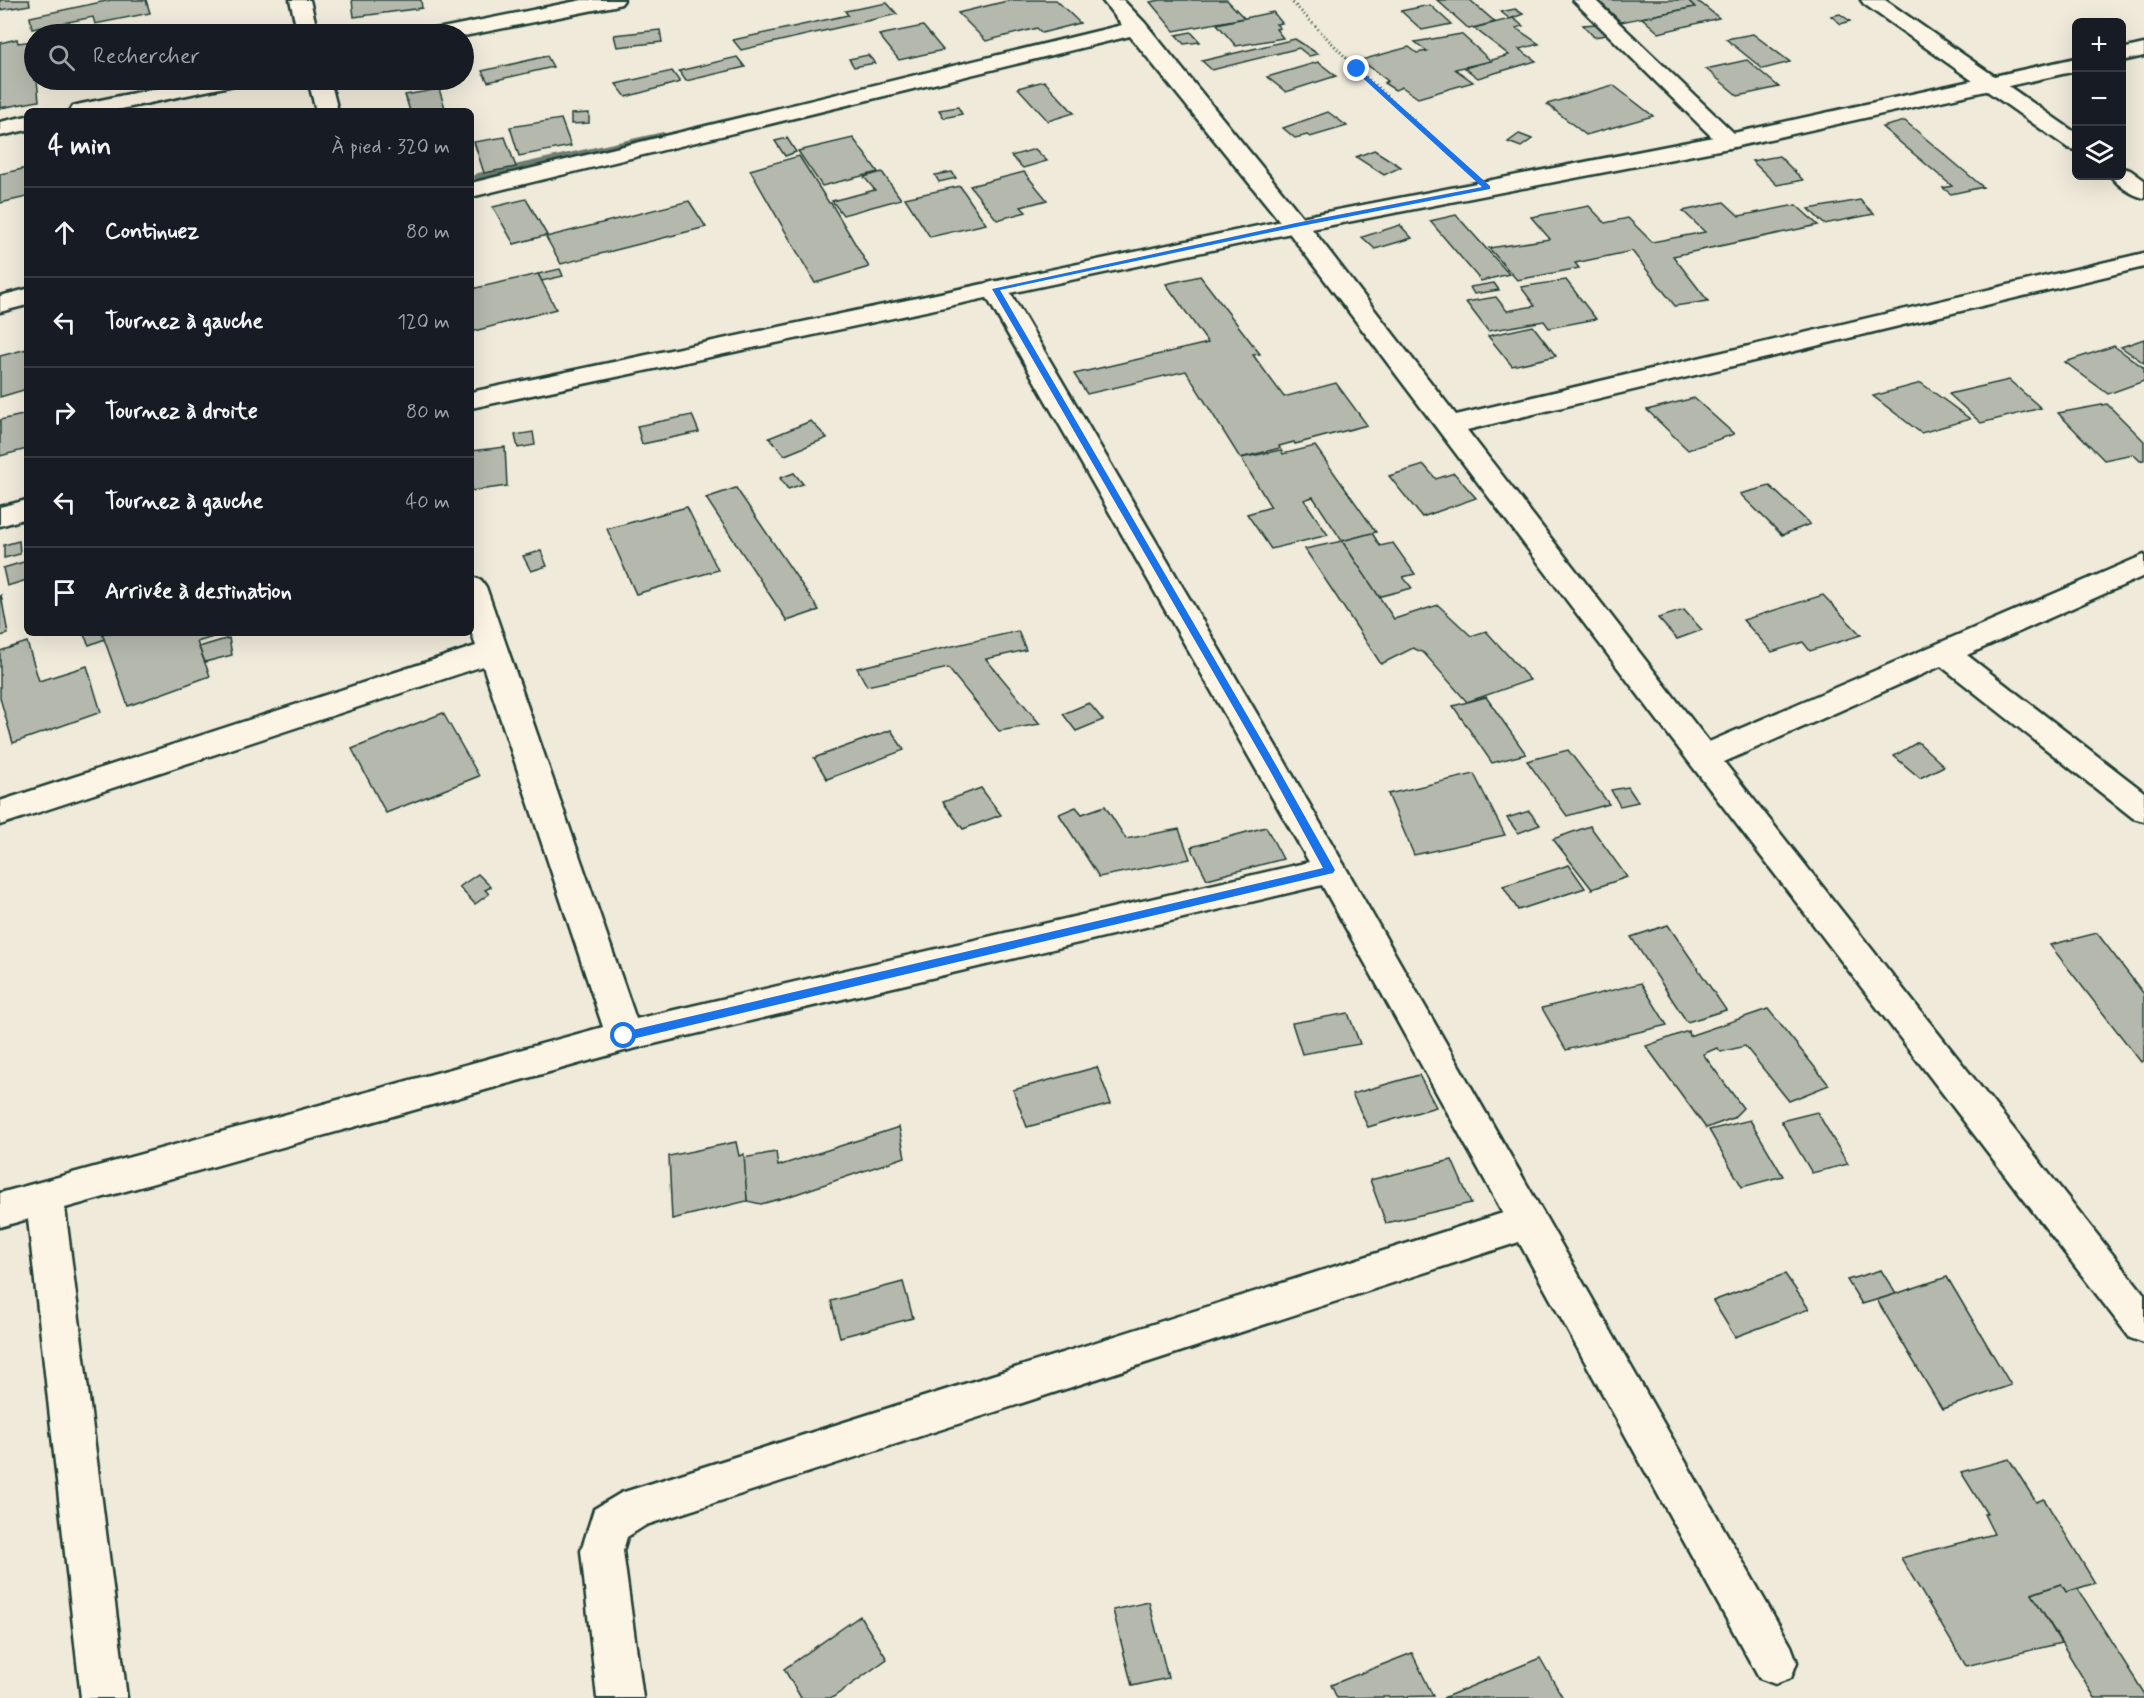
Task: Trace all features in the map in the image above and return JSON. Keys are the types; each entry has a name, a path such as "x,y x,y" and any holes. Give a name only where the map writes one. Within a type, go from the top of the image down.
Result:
{"street":[{"path":"300,0 306,24"},
{"path":"474,28 614,0"},
{"path":"1112,0 1296,225 1451,425 1703,758 2144,1325"},
{"path":"1583,0 1729,141"},
{"path":"1871,0 2072,140"},
{"path":"474,189 1137,28"},
{"path":"2126,54 2144,50"},
{"path":"474,399 1296,225 1729,141 2072,66"},
{"path":"95,108 179,90"},
{"path":"322,90 326,108"},
{"path":"0,129 24,124"},
{"path":"2126,178 2144,191"},
{"path":"1451,425 2144,260"},
{"path":"995,289 1273,768 1775,1662"},
{"path":"0,304 24,298"},
{"path":"0,517 24,510"},
{"path":"1703,758 2144,566"},
{"path":"474,597 624,1036"},
{"path":"0,813 491,652"},
{"path":"1944,653 2144,809"},
{"path":"0,1210 624,1036 1330,870"},
{"path":"45,1198 104,1698"},
{"path":"620,1698 602,1551 609,1524 636,1508 1528,1222"}],"path":[{"path":"1290,0 1357,69 1488,188"}],"building":[{"path":"0,0 29,0 30,5 0,10"},
{"path":"111,0 146,0 150,13 95,24 93,17 57,24 31,24 30,17"},
{"path":"352,0 421,0 422,8 354,17"},
{"path":"1011,0 1056,0 1080,23 1042,33 1037,28 986,41 958,13"},
{"path":"1227,0 1244,18 1174,31 1150,2"},
{"path":"1437,0 1470,0 1495,22 1469,29"},
{"path":"1598,0 1688,0 1695,7 1621,22"},
{"path":"1688,0 1695,0 1702,4 1719,18 1659,33 1642,18 1695,7"},
{"path":"887,3 897,14 741,50 733,40 848,15 845,11"},
{"path":"1430,5 1451,24 1422,30 1401,11"},
{"path":"1515,9 1523,14 1510,19 1501,12"},
{"path":"1273,12 1282,23 1276,24 1280,28 1276,29 1283,38 1236,46 1217,24"},
{"path":"1840,14 1850,21 1841,24 1831,16"},
{"path":"1513,18 1523,26 1516,28 1539,44 1519,49 1536,61 1478,78 1465,68 1509,55 1474,28"},
{"path":"1597,24 1607,35 1594,37 1583,25"},
{"path":"923,26 943,50 899,60 879,35"},
{"path":"660,30 662,42 617,47 614,35"},
{"path":"1191,32 1200,42 1184,44 1176,35"},
{"path":"1461,34 1491,61 1455,69 1473,82 1418,98 1402,87 1395,90 1384,83 1388,81 1361,60 1409,47 1417,53 1427,51 1415,42"},
{"path":"1753,34 1790,62 1763,69 1726,39"},
{"path":"17,39 18,43 24,42 24,90 38,90 39,101 0,108 0,43"},
{"path":"1295,39 1318,54 1309,56 1299,48 1212,70 1202,61"},
{"path":"868,55 875,63 854,67 849,59"},
{"path":"547,56 553,67 488,82 482,71"},
{"path":"737,57 745,67 686,81 679,71"},
{"path":"1747,60 1779,87 1738,96 1706,69"},
{"path":"1318,62 1336,76 1286,92 1267,77"},
{"path":"672,71 680,82 626,97 616,84"},
{"path":"1044,81 1074,113 1048,121 1018,88"},
{"path":"1613,85 1653,116 1586,135 1547,104"},
{"path":"439,90 445,108 409,108 405,95"},
{"path":"958,107 962,114 944,118 939,110"},
{"path":"1328,112 1347,126 1310,137 1307,135 1295,138 1283,128"},
{"path":"589,113 589,123 571,124 571,114"},
{"path":"561,119 571,146 519,156 510,127"},
{"path":"1905,121 1983,187 1951,194 1943,188 1952,186 1882,127"},
{"path":"1519,134 1532,139 1521,147 1508,142"},
{"path":"505,137 516,167 484,173 474,142"},
{"path":"787,138 796,152 785,156 775,141"},
{"path":"853,138 878,172 822,186 798,151"},
{"path":"1035,149 1047,161 1023,168 1011,156"},
{"path":"1374,150 1401,167 1384,175 1356,157"},
{"path":"799,156 831,203 869,267 815,283 750,170"},
{"path":"1779,156 1803,180 1777,185 1752,161"},
{"path":"24,169 24,198 0,203 0,174"},
{"path":"882,172 901,199 843,215 832,201 875,190 864,177"},
{"path":"952,172 956,178 939,182 935,175"},
{"path":"1024,172 1047,200 1021,207 1026,212 997,220 970,186"},
{"path":"960,186 986,224 930,237 905,198"},
{"path":"526,199 547,235 514,244 493,207"},
{"path":"1860,200 1874,214 1824,224 1809,209"},
{"path":"689,201 706,227 561,264 546,237"},
{"path":"1724,202 1739,216 1796,205 1818,225 1673,256 1708,301 1675,306 1632,251 1575,263 1579,268 1517,280 1489,248 1550,239 1531,217 1589,206 1605,223 1628,218 1652,242 1705,232 1683,211"},
{"path":"1456,215 1509,274 1481,281 1430,221"},
{"path":"1400,225 1412,238 1375,249 1362,237"},
{"path":"560,269 563,276 542,281 538,274"},
{"path":"538,274 556,309 474,331 474,288"},
{"path":"1200,276 1260,354 1253,355 1284,397 1336,383 1367,425 1295,444 1294,442 1240,458 1186,371 1087,394 1074,374 1208,343 1166,284"},
{"path":"1566,280 1596,319 1549,328 1544,321 1488,331 1466,302 1496,297 1507,311 1535,306 1521,287"},
{"path":"1494,283 1499,290 1474,294 1470,287"},
{"path":"1533,326 1556,356 1512,366 1488,336"},
{"path":"2144,339 2144,363 2121,347"},
{"path":"2114,346 2144,368 2144,381 2108,394 2065,362"},
{"path":"24,350 24,390 0,397 0,356"},
{"path":"2009,380 2041,408 1981,423 1949,394"},
{"path":"1921,383 1970,419 1921,433 1873,396"},
{"path":"1694,398 1734,434 1688,450 1647,410"},
{"path":"2107,404 2144,441 2144,460 2140,461 2133,454 2104,460 2058,413"},
{"path":"24,415 24,450 0,456 0,420"},
{"path":"692,415 699,432 642,444 637,426"},
{"path":"811,421 827,438 785,455 769,438"},
{"path":"533,432 535,445 518,448 515,435"},
{"path":"1315,446 1376,532 1342,541 1313,497 1304,500 1328,535 1271,549 1247,514 1271,507 1241,458 1281,450 1283,454"},
{"path":"505,447 507,486 474,491 474,451"},
{"path":"1424,465 1436,479 1454,473 1476,498 1422,517 1389,476"},
{"path":"794,473 803,484 788,489 780,478"},
{"path":"1770,486 1810,524 1782,535 1740,494"},
{"path":"736,488 819,610 787,621 706,498"},
{"path":"687,507 718,570 636,594 607,529"},
{"path":"1372,533 1380,546 1393,543 1415,574 1403,577 1412,588 1378,597 1342,541"},
{"path":"19,541 20,554 4,558 4,545"},
{"path":"1342,541 1394,619 1438,605 1471,636 1486,631 1530,680 1467,702 1424,653 1413,648 1381,664 1305,549"},
{"path":"541,551 547,566 531,571 523,556"},
{"path":"24,562 24,581 7,586 3,568"},
{"path":"1823,595 1861,635 1810,651 1803,642 1772,652 1743,620"},
{"path":"0,596 8,634 0,636"},
{"path":"1684,610 1702,630 1677,639 1658,618"},
{"path":"1018,631 1026,650 986,659 1040,724 999,731 948,668 867,686 857,668"},
{"path":"84,636 104,636 105,639 89,645"},
{"path":"103,636 216,636 197,642 210,676 128,706"},
{"path":"229,638 232,655 205,662 199,647"},
{"path":"27,642 39,681 87,666 101,712 13,743 0,698 0,651"},
{"path":"1486,697 1526,754 1492,763 1453,706"},
{"path":"1089,703 1103,720 1076,731 1063,714"},
{"path":"443,713 479,776 386,813 352,749"},
{"path":"891,730 904,750 827,779 814,758"},
{"path":"1918,742 1944,766 1920,778 1894,756"},
{"path":"1568,750 1609,804 1567,816 1527,761"},
{"path":"1474,774 1505,835 1414,855 1388,794"},
{"path":"1628,787 1638,802 1620,806 1611,790"},
{"path":"981,788 1001,815 963,829 943,802"},
{"path":"1105,806 1126,839 1179,829 1190,859 1099,877 1059,814 1076,807 1082,814"},
{"path":"1529,811 1540,825 1518,833 1507,818"},
{"path":"1590,826 1627,877 1592,889 1553,839"},
{"path":"1266,827 1283,859 1207,879 1191,847"},
{"path":"1569,865 1585,888 1518,910 1503,886"},
{"path":"478,874 491,887 485,890 489,894 475,904 459,887"},
{"path":"1668,925 1726,1010 1687,1022 1631,937"},
{"path":"2097,933 2144,994 2144,1060 2141,1062 2050,945"},
{"path":"1641,983 1667,1025 1566,1050 1542,1008"},
{"path":"1768,1009 1829,1085 1789,1101 1745,1046 1721,1052 1717,1048 1703,1054 1743,1108 1733,1118 1706,1128 1646,1046 1688,1031 1689,1036"},
{"path":"1348,1013 1360,1044 1302,1054 1292,1023"},
{"path":"1097,1067 1111,1104 1027,1127 1013,1090"},
{"path":"1419,1075 1436,1107 1368,1127 1352,1094"},
{"path":"1817,1112 1848,1164 1812,1173 1781,1121"},
{"path":"1750,1120 1783,1176 1742,1187 1709,1130"},
{"path":"899,1127 905,1157 787,1197 761,1204 747,1201 743,1158 776,1152 778,1166"},
{"path":"736,1142 739,1156 744,1154 747,1201 672,1219 669,1156"},
{"path":"1452,1160 1471,1203 1386,1223 1370,1180"},
{"path":"1881,1270 1896,1294 1862,1304 1847,1280"},
{"path":"1785,1274 1809,1309 1735,1337 1713,1301"},
{"path":"1947,1277 2011,1385 1942,1409 1877,1300"},
{"path":"903,1282 913,1318 840,1337 831,1301"},
{"path":"2009,1459 2036,1502 2044,1499 2095,1583 2066,1592 2061,1584 2032,1594 2061,1643 1966,1666 1901,1558 1994,1534 1984,1514 1987,1514 1961,1472"},
{"path":"2061,1584 2066,1592 2078,1589 2144,1693 2144,1698 2095,1698 2032,1594"},
{"path":"1149,1602 1168,1678 1132,1686 1113,1610"},
{"path":"860,1616 887,1659 832,1698 801,1698 784,1669"},
{"path":"1412,1653 1433,1696 1337,1698 1331,1685"},
{"path":"1540,1658 1563,1698 1443,1698"}],"waterway":[{"path":"478,177 663,136"}],"route":[{"path":"624,1036 1330,870 995,289 1296,225 1488,188 1357,69"}]}
